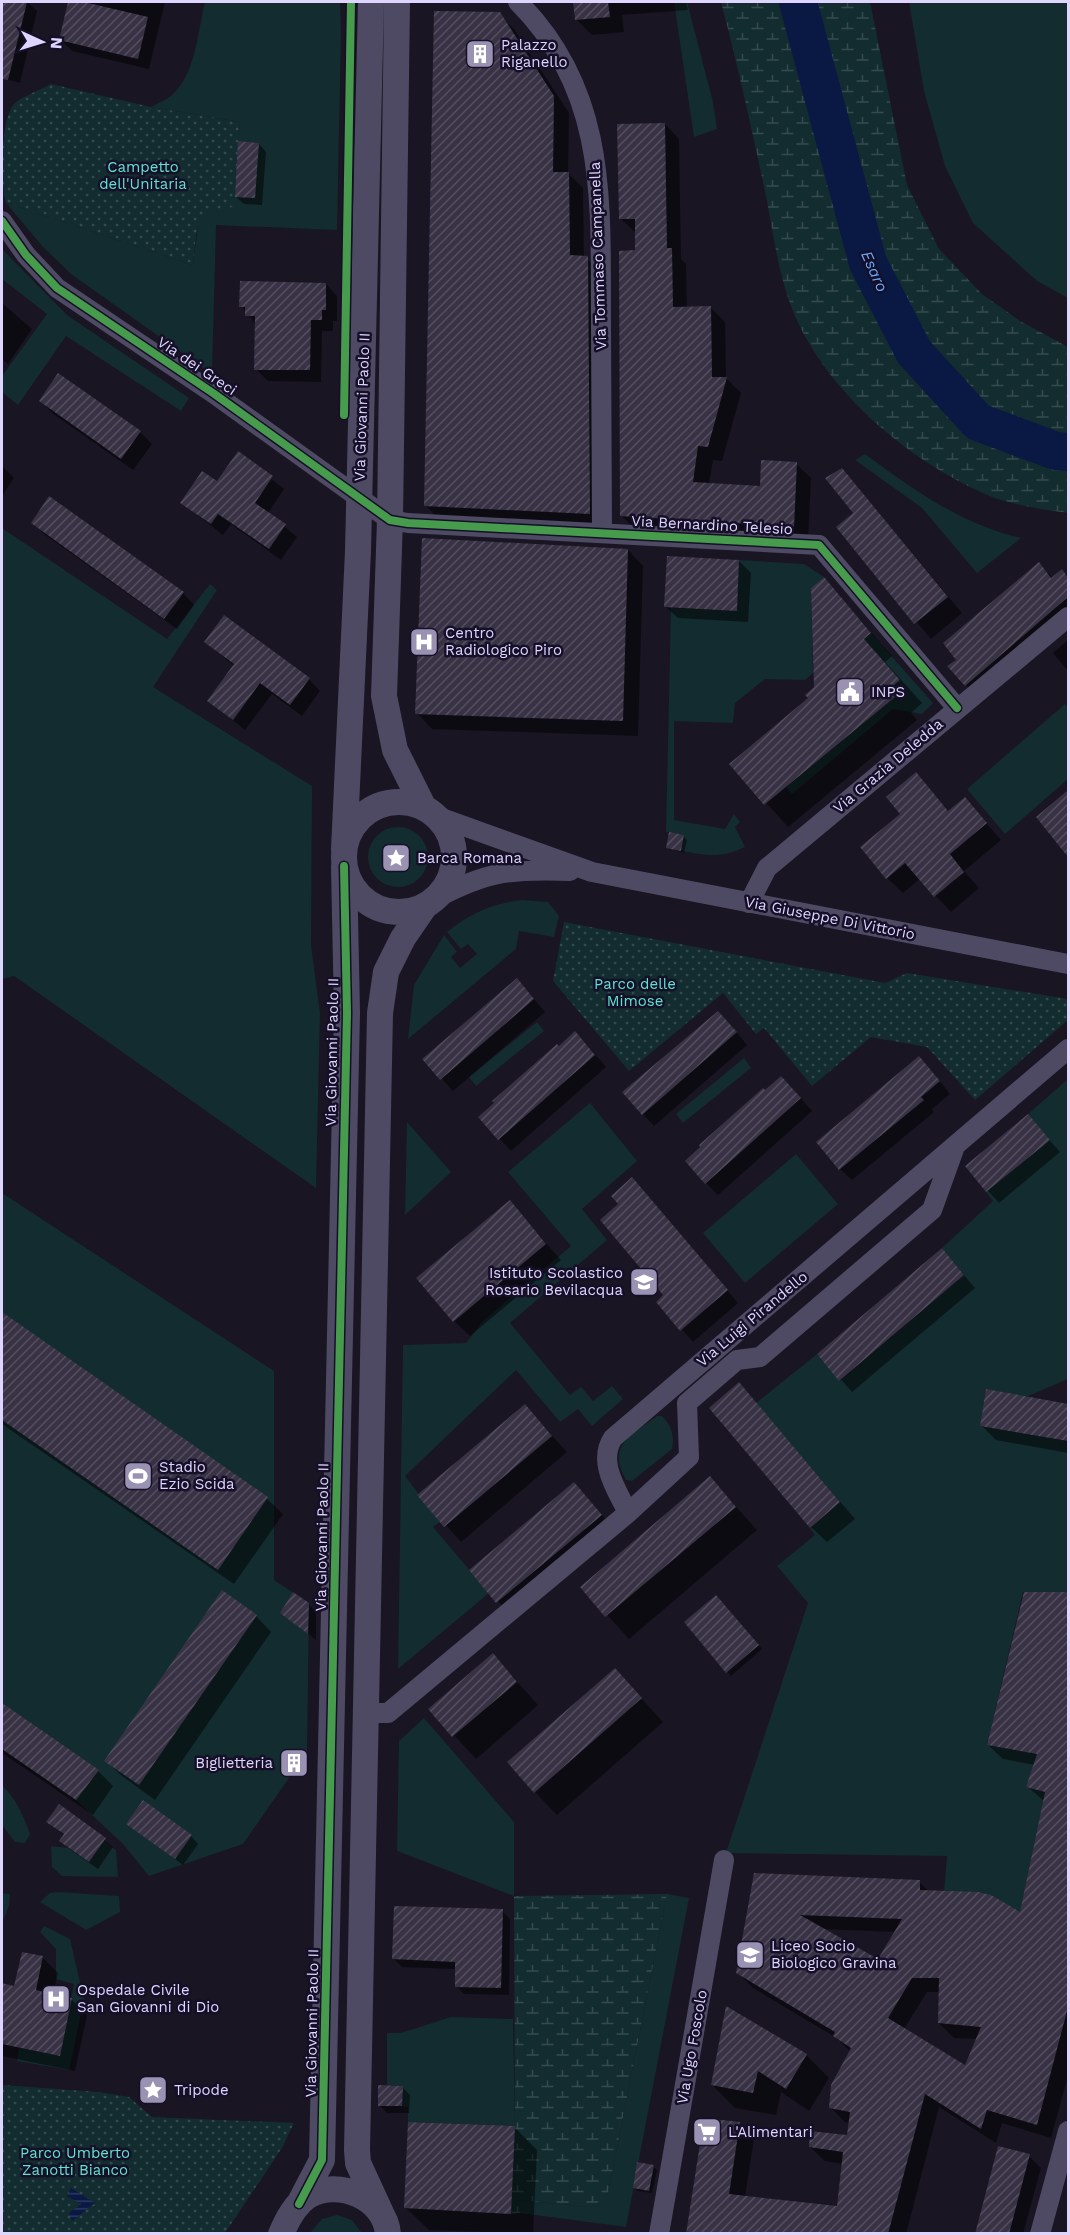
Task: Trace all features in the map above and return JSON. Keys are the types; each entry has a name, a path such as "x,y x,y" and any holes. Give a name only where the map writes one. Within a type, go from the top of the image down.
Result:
{"street":[{"name":"Via Giovanni Paolo II","path":"282,2232 322,2160 347,1013 344,857 359,499 371,2"},
{"name":"Via Giovanni Paolo II","path":"397,2 390,519 384,696 395,750 430,812"},
{"name":"Via Tommaso Campanella","path":"518,2 537,21 568,66 596,156 601,241 602,532"},
{"name":"Via dei Greci","path":"2,221 26,255 57,288 222,399 390,519"},
{"name":"Via Bernardino Telesio","path":"390,519 408,523 819,545 957,708"},
{"name":"Via Grazia Deledda","path":"749,903 767,868 1068,617"},
{"path":"395,802 430,812 592,872 528,869 495,873 468,881 411,912 396,913 368,903 356,893 344,857 348,834 356,822 374,808 395,802"},
{"path":"387,2226 358,2163 357,2150 380,1013 386,972 403,938 450,879 454,858 452,842 430,812"},
{"name":"Via Giuseppe Di Vittorio","path":"592,872 1068,964"},
{"name":"Via Luigi Pirandello","path":"628,1513 608,1470 606,1457 613,1438 954,1149 1068,1049"},
{"name":"Via Luigi Pirandello","path":"366,1713 388,1713 628,1513 688,1457 687,1403 737,1360 760,1357 932,1210 954,1149"},
{"name":"Via Ugo Foscolo","path":"659,2234 724,1860"},
{"path":"1040,2234 1068,2139"},
{"path":"299,2204 320,2192 345,2190 359,2194 387,2226"}],"green space":[{"path":"205,2 340,2 341,31 337,230 216,225 212,374 71,274 43,247 6,203 193,265 199,219 205,212 235,197 259,143 238,141 240,122 151,107 173,94 188,73"},
{"path":"674,2 687,2 713,102 717,129 694,137"},
{"path":"721,2 870,2 907,185 939,249 982,294 1020,321 1068,347 1068,513 995,498 955,479 897,441 870,418 823,365 805,336 791,306 783,280 750,122"},
{"path":"909,2 1068,2 1068,298 1037,281 973,223 945,166 924,91"},
{"name":"Campetto dell'Unitaria","path":"51,84 151,107 240,122 238,141 259,143 255,198 235,197 233,207 210,212 203,217 197,232 193,265 6,203 2,152 9,112 18,101"},
{"path":"2,249 67,315 189,398 181,411 66,336 18,405 2,392 2,376 47,314 2,279"},
{"path":"865,454 920,493 958,515 999,532 1021,538 977,573 922,508 855,460"},
{"path":"2,528 167,639 210,584 217,590 153,687 312,786 311,945 320,1013 316,1188 14,976 2,979"},
{"path":"739,560 804,564 824,577 811,588 813,673 805,680 765,679 735,703 733,723 674,721 674,820 725,829 734,814 740,822 735,827 745,847 721,855 706,855 681,851 684,835 666,832 671,608 736,611"},
{"path":"871,633 933,703 922,714 893,709 792,794 786,787 895,697 889,689 900,680 864,639"},
{"path":"1065,704 1068,708 1068,779 1005,834 967,789"},
{"path":"392,827 404,827 415,832 423,840 428,857 426,869 415,882 404,887 392,887 381,882 373,874 368,863 368,851 373,840 381,832"},
{"path":"522,900 548,902 559,916 554,937 519,931 516,949 408,1039 414,985 444,935 457,952 451,957 460,968 477,954 468,944 461,949 447,932 464,919 483,910"},
{"name":"Parco delle Mimose","path":"564,922 885,983 907,973 1068,999 1068,1020 975,1100 927,1047 871,1037 812,1086 764,1028 756,1034 723,993 629,1071 553,981"},
{"path":"537,1022 544,1031 476,1086 469,1077"},
{"path":"744,1058 751,1068 683,1123 676,1114"},
{"path":"1068,1079 1068,1379 1026,1397 986,1389 980,1426 1068,1441 1068,1592 1023,1592 987,1745 1037,1754 1027,1787 1045,1792 1020,1913 944,1892 947,1856 726,1853 808,1603 777,1566 815,1535 810,1528 840,1502 756,1403 817,1354 840,1381 964,1275 942,1248 993,1201 986,1192 1049,1140 1028,1114"},
{"path":"590,1103 637,1161 582,1209 607,1240 510,1323 570,1395 581,1387 593,1401 612,1386 623,1399 592,1426 578,1409 560,1422 516,1370 405,1476 440,1522 433,1527 489,1593 398,1669 403,1345 466,1343 483,1321 571,1246 508,1172"},
{"path":"407,1122 451,1172 405,1215"},
{"path":"796,1154 838,1204 745,1283 703,1233"},
{"name":"Stadio Ezio Scida","path":"2,1193 274,1371 274,1580 309,1603 307,1752 243,1844 149,1876 123,1844 76,1800 2,1749"},
{"path":"657,1416 662,1416 670,1427 673,1435 672,1449 632,1481 626,1480 619,1458 620,1450 630,1436"},
{"path":"424,1718 514,1822 514,1896 397,1851 399,1741"},
{"path":"2,1785 15,1802 25,1821 30,1834 25,1843 15,1842 2,1825"},
{"path":"104,1841 116,1850 118,1877 62,1876 52,1867 51,1846 69,1848 89,1862"},
{"path":"2,1893 10,1894 9,1905 2,1924"},
{"path":"50,1893 119,1896 120,1912 86,1930 40,1902"},
{"path":"667,1894 689,1898 626,2227 520,2213 521,2200 586,2207 608,2193"},
{"path":"667,1894 608,2193 596,2204 586,2207 522,2200 520,2213 511,2214 515,2126 514,1896"},
{"path":"44,1926 70,1939 84,2000 69,2070 17,2061 19,2048 60,2056 74,1984 56,1979 56,1949 40,1932"},
{"path":"451,2017 513,2019 515,2126 408,2122 408,2107 402,2106 402,2086 387,2085 387,2033 401,2033"},
{"name":"Parco Umberto Zanotti Bianco","path":"2,2085 99,2092 129,2097 152,2117 294,2123 282,2148 225,2233 2,2233"},
{"path":"337,2215 352,2220 362,2233 310,2233 322,2219"}],"water":[{"path":"71,2188 95,2203 72,2221 69,2213 81,2204 67,2196"}],"building":[{"path":"2,2 27,2 8,80 2,79"},
{"path":"68,2 84,2 148,17 138,59 59,40"},
{"path":"573,2 608,2 610,17 575,20"},
{"path":"434,11 500,12 554,96 553,172 569,172 570,255 588,256 590,514 424,506"},
{"path":"665,123 667,248 672,248 673,307 711,306 712,377 727,377 708,447 698,446 693,482 760,486 761,460 797,462 794,527 620,516 619,251 635,250 635,219 619,219 617,124"},
{"path":"238,141 259,143 255,198 235,197"},
{"path":"240,281 326,283 326,310 322,310 322,320 311,320 310,370 254,370 255,316 245,316 245,307 239,307"},
{"path":"58,373 141,431 121,459 39,401"},
{"path":"238,451 273,476 255,503 286,524 269,549 218,514 211,524 180,503 202,471 217,481"},
{"path":"842,468 948,597 914,624 836,527 853,513 825,478"},
{"path":"49,496 184,592 164,619 31,523"},
{"path":"422,538 628,549 623,721 415,714"},
{"path":"667,556 739,560 737,611 664,607"},
{"path":"1039,562 1051,578 1062,569 1068,578 1068,597 965,686 947,666 956,660 943,643"},
{"name":"INPS","path":"824,577 871,633 864,639 900,680 889,689 895,697 764,805 729,764 808,698 805,695 814,687 811,588"},
{"path":"224,615 310,678 290,705 260,683 233,720 207,701 234,664 204,642"},
{"path":"916,772 948,811 965,797 987,823 950,854 964,872 934,897 905,863 886,879 860,847 900,814 886,797"},
{"path":"1068,790 1068,857 1036,817"},
{"path":"669,832 684,835 681,851 666,848"},
{"path":"517,978 534,999 440,1080 422,1059"},
{"path":"718,1011 737,1032 642,1115 622,1092"},
{"path":"575,1031 595,1055 498,1140 478,1117 494,1103 492,1101"},
{"path":"919,1056 940,1081 921,1097 924,1100 839,1170 816,1142"},
{"path":"781,1076 801,1098 705,1184 685,1161 700,1147 699,1145 763,1088 765,1090"},
{"path":"1028,1114 1050,1140 986,1192 965,1166"},
{"path":"632,1177 728,1290 680,1331 656,1302 663,1295 600,1220 618,1204 611,1196"},
{"path":"510,1200 546,1244 453,1322 416,1278"},
{"path":"942,1248 964,1275 839,1381 817,1354"},
{"path":"2,1312 268,1497 218,1570 2,1420"},
{"path":"739,1382 840,1502 810,1528 709,1408"},
{"path":"986,1389 1068,1404 1068,1441 980,1426"},
{"path":"525,1404 552,1436 444,1527 417,1495"},
{"path":"710,1476 736,1507 605,1617 580,1587"},
{"path":"574,1482 602,1515 496,1603 469,1570"},
{"path":"222,1590 257,1615 139,1785 104,1761"},
{"path":"293,1592 309,1603 308,1634 280,1613"},
{"path":"1024,1592 1068,1592 1068,2007 1037,2125 987,2110 981,2129 925,2094 888,2234 686,2234 704,2118 740,2122 729,2194 837,2206 843,2152 809,2147 810,2131 847,2135 850,2112 829,2108 831,2085 851,2048 833,2036 835,2032 736,1973 754,1873 920,1880 920,1890 978,1892 991,1895 1020,1912 1045,1792 1026,1787 1037,1754 987,1745","holes":["800,1915 902,1919 878,1959","912,1978 939,1978 938,2023 981,2027 965,2065 888,2018"]},
{"path":"716,1595 759,1645 726,1673 684,1622"},
{"path":"493,1653 517,1682 452,1737 428,1709"},
{"path":"615,1668 642,1698 534,1793 507,1762"},
{"path":"2,1703 99,1770 76,1800 2,1749"},
{"path":"143,1800 192,1835 175,1859 126,1824"},
{"path":"59,1804 106,1838 89,1862 59,1841 64,1834 46,1822"},
{"path":"394,1906 503,1909 501,1988 455,1987 455,1962 392,1959"},
{"path":"22,1952 43,1956 36,1990 72,1998 60,2056 2,2044 2,1983 14,1986"},
{"path":"726,2006 807,2054 786,2089 758,2071 753,2093 711,2085"},
{"path":"378,2085 403,2086 402,2106 378,2106"},
{"path":"408,2122 515,2126 511,2214 404,2208"},
{"path":"998,2146 1030,2154 1009,2234 975,2234"},
{"path":"637,2162 654,2165 649,2191 633,2188"}],"waterway":[{"name":"Esaro","path":"798,2 868,263 914,352 978,422 1056,451 1068,452"}],"cycle path":[{"path":"344,415 351,2"},
{"path":"2,221 26,255 57,288 213,393 390,520 408,523 819,545 957,708"},
{"path":"299,2204 322,2160 347,1013 344,866"}],"place":[{"name":"Palazzo Riganello","path":"480,54"},
{"name":"Centro Radiologico Piro","path":"424,642"},
{"name":"INPS","path":"850,692"},
{"name":"Barca Romana","path":"396,858"},
{"name":"Istituto Scolastico Rosario Bevilacqua","path":"644,1282"},
{"name":"Stadio Ezio Scida","path":"138,1476"},
{"name":"Biglietteria","path":"294,1763"},
{"name":"Liceo Socio Biologico Gravina","path":"750,1955"},
{"name":"Ospedale Civile San Giovanni di Dio","path":"56,1999"},
{"name":"Tripode","path":"153,2090"},
{"name":"L'Alimentari","path":"707,2132"}]}
